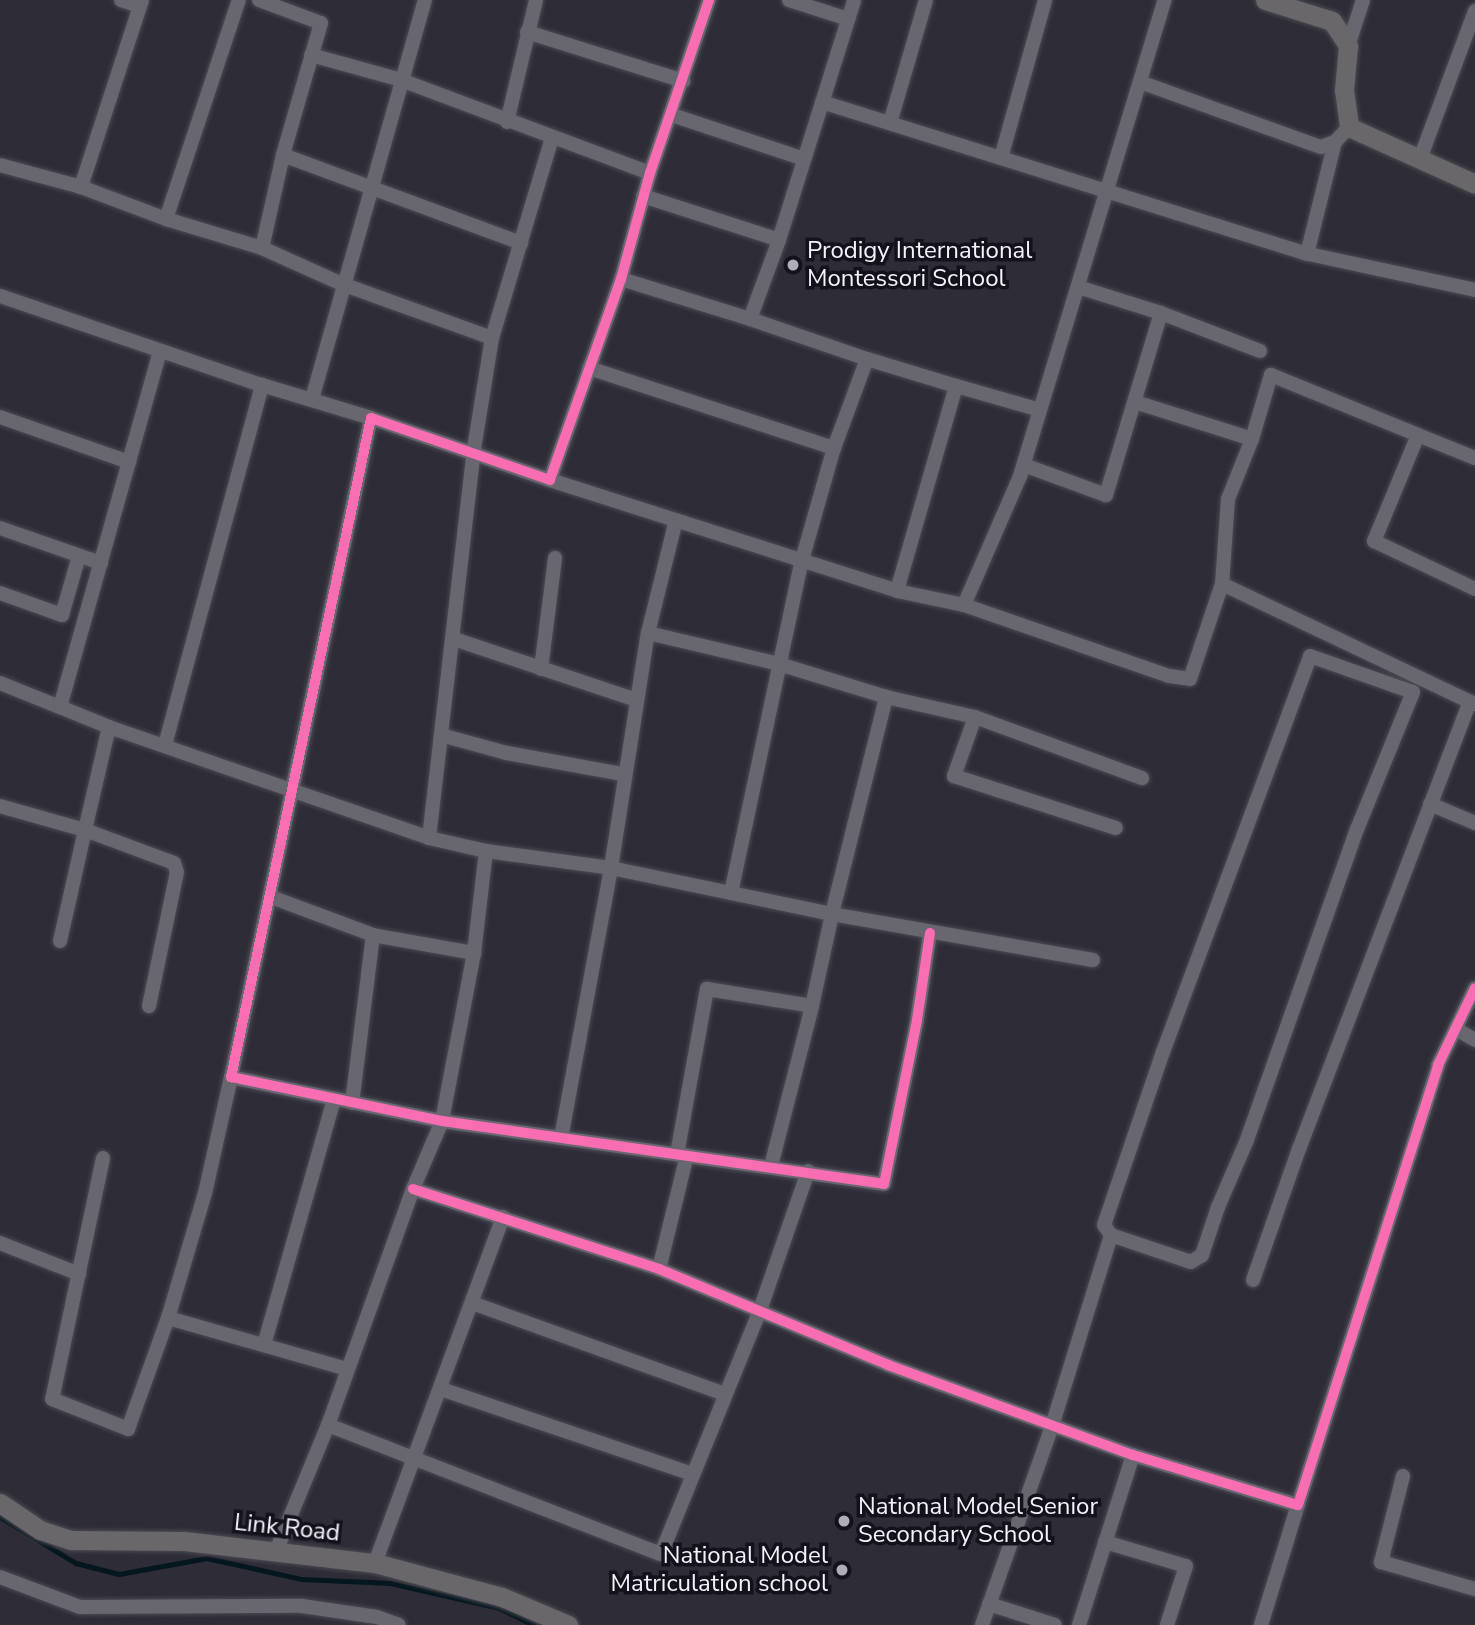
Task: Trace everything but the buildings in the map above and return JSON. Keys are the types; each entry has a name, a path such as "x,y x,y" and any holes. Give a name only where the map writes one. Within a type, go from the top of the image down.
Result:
{"street":[{"path":"81,187 141,3 121,0"},
{"path":"166,219 239,0"},
{"path":"259,0 321,23 283,155 262,248"},
{"path":"312,399 342,284 425,0"},
{"path":"507,121 536,0"},
{"path":"550,480 621,279 650,173 672,115 709,0"},
{"path":"789,0 848,19"},
{"path":"750,319 779,240 854,0"},
{"path":"890,123 926,0"},
{"path":"1001,158 1045,0"},
{"path":"964,605 1024,465 1165,0"},
{"path":"1265,0 1332,21 1348,46"},
{"path":"1307,254 1342,134 1348,46 1363,0"},
{"path":"1420,159 1475,11"},
{"path":"527,32 683,81"},
{"path":"311,55 401,79 650,173"},
{"path":"1140,82 1321,147 1342,134 1420,159 1475,184"},
{"path":"822,102 1307,254 1475,290"},
{"path":"672,115 804,159"},
{"path":"429,838 454,639 473,455 492,338 552,138"},
{"path":"283,155 521,243"},
{"path":"0,165 81,187 166,219 262,248 342,284 492,338"},
{"path":"643,196 779,240"},
{"path":"621,279 867,359 1040,410"},
{"path":"1078,287 1161,313 1260,351"},
{"path":"0,296 550,480 897,591 964,605 1169,676 1190,679 1222,584 1228,499 1252,439 1271,375 1475,458"},
{"path":"1024,465 1106,495 1161,313"},
{"path":"60,707 160,351"},
{"path":"731,893 802,560 834,448 867,359"},
{"path":"589,368 834,448"},
{"path":"165,745 262,385"},
{"path":"897,591 956,386"},
{"path":"1135,402 1252,439"},
{"path":"0,416 129,462"},
{"path":"103,1158 52,1399 128,1429 168,1318 205,1193 295,789 371,418"},
{"path":"1418,435 1374,541 1475,589"},
{"path":"561,1138 611,868 623,774 648,633 676,520"},
{"path":"0,528 101,563"},
{"path":"0,593 62,615 79,556"},
{"path":"541,669 555,558"},
{"path":"1222,584 1473,703 1430,804 1253,1280"},
{"path":"648,633 779,664 886,697 975,718 1142,778"},
{"path":"454,639 636,700"},
{"path":"1310,656 1413,692 1357,830 1247,1140 1218,1207 1202,1255 1191,1262 1111,1235 1104,1225 1111,1202 1310,656"},
{"path":"0,683 109,727 295,789 429,838 486,851 611,868 930,933 1093,960"},
{"path":"771,1166 886,697"},
{"path":"975,718 954,776 1116,828"},
{"path":"60,941 109,727"},
{"path":"441,735 507,753 623,774"},
{"path":"1430,804 1475,823"},
{"path":"0,806 85,831 174,863 177,872 149,1006"},
{"path":"276,1551 328,1424 414,1189 442,1121 474,953 486,851"},
{"path":"271,897 373,935 474,953"},
{"path":"231,1077 442,1121 808,1171 884,1184 930,933"},
{"path":"352,1103 373,935"},
{"path":"1261,1625 1438,1065 1475,988"},
{"path":"659,1269 682,1154 707,989 812,1006"},
{"path":"1456,1029 1475,1040"},
{"path":"264,1345 334,1099"},
{"path":"328,1424 414,1460 661,1554 760,1310 808,1171"},
{"path":"414,1189 659,1269 888,1365 1133,1455 1297,1505"},
{"path":"375,1563 503,1217"},
{"path":"982,1625 1052,1426 1111,1235"},
{"path":"0,1243 79,1274"},
{"path":"472,1303 725,1394"},
{"path":"168,1318 347,1368"},
{"path":"441,1389 692,1474"},
{"path":"1079,1625 1133,1455"},
{"path":"1403,1476 1381,1562 1475,1589"},
{"name":"Link Road","path":"3,1510 40,1530 71,1540 184,1541 375,1563 502,1597 568,1625"},
{"path":"1105,1542 1186,1566 1167,1625"},
{"path":"0,1577 80,1607 302,1606 377,1617 399,1625"},
{"path":"989,1604 1055,1625"}],"waterway":[{"path":"0,1517 76,1563 119,1574 207,1558 302,1579 391,1583 499,1608 534,1625"}],"cycle path":[{"path":"709,0 650,173 621,279 550,480 371,418 231,1077 442,1121 884,1184 917,1020 930,933"},
{"path":"413,1189 659,1269 888,1365 1133,1455 1298,1505 1438,1065 1475,988"}],"place":[{"name":"Prodigy International Montessori School","path":"793,265"},
{"name":"National Model Senior Secondary School","path":"844,1521"},
{"name":"National Model Matriculation school","path":"842,1570"}]}
